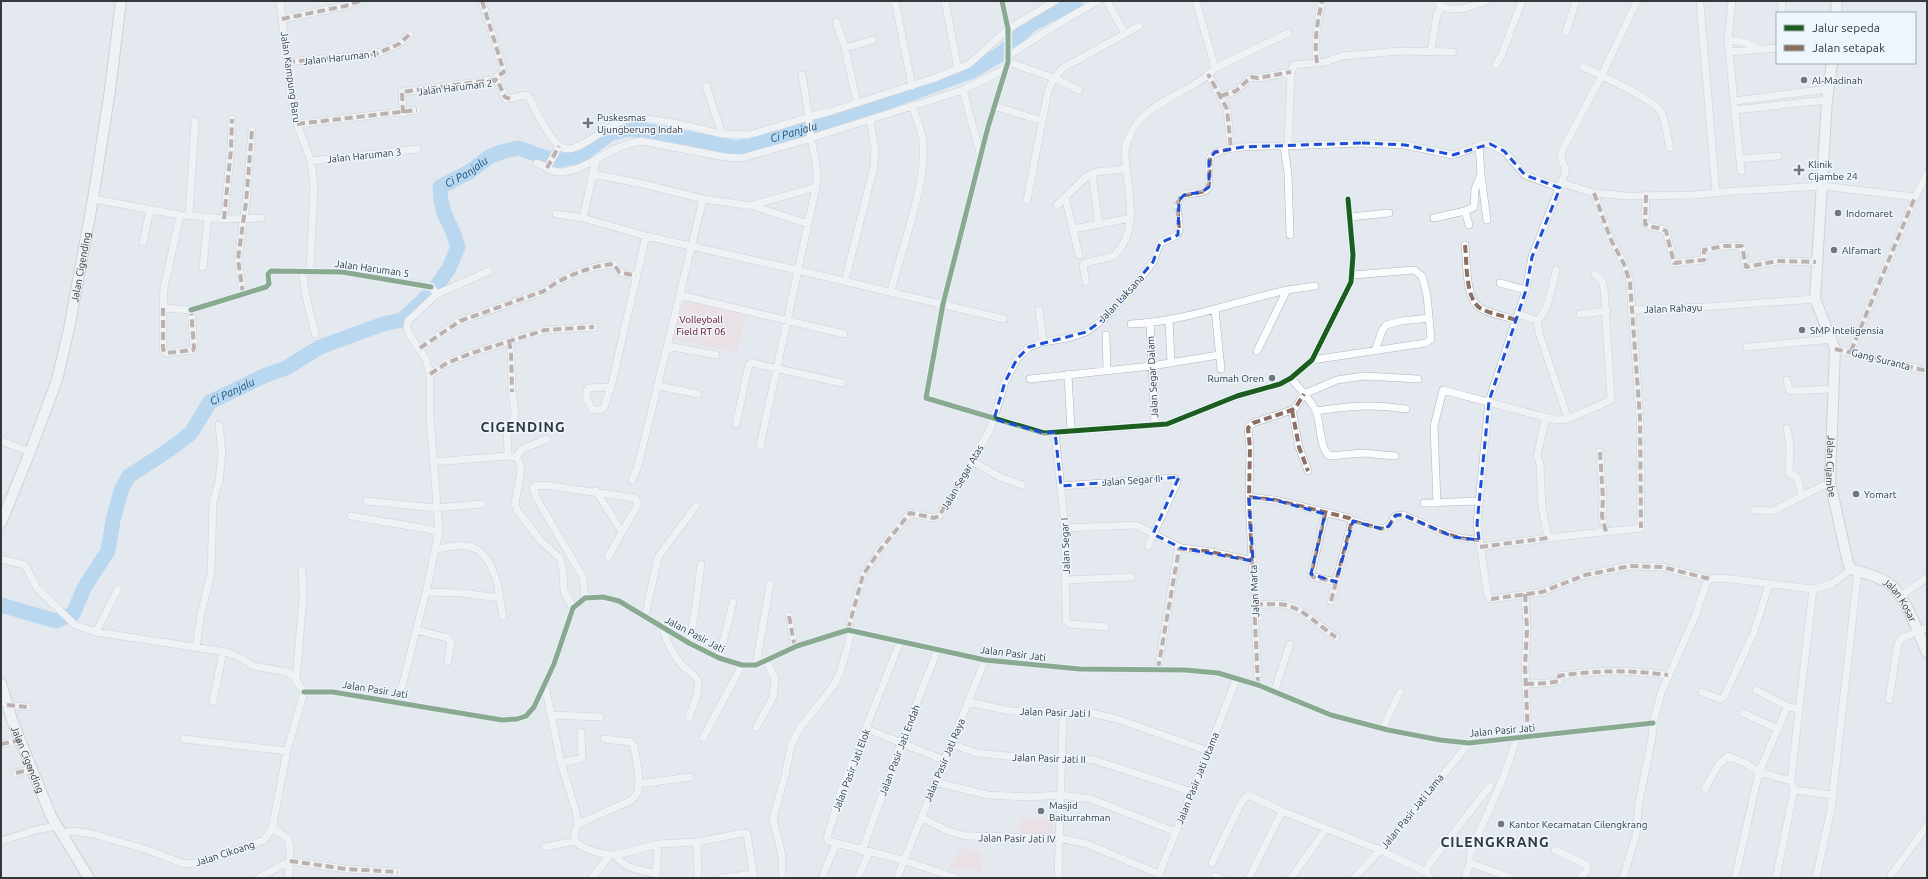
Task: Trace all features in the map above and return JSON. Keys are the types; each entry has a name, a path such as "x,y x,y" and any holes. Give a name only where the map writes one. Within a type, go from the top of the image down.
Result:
{"street":[{"name":"Jalan Cigending","path":"1,523 57,380 70,329 93,199 110,90 121,1"},
{"name":"Jalan Kampung Baru","path":"280,1 287,62 297,124 311,161 314,188 310,270"},
{"path":"282,19 345,6 360,1"},
{"path":"482,1 504,72 498,76 495,81"},
{"path":"895,1 912,86"},
{"path":"945,1 958,69"},
{"path":"1002,1 1009,37 1007,59 980,156 943,304 926,398 1044,433 1167,424 1237,396 1280,384 1291,378 1312,360 1351,282 1353,251 1348,198"},
{"path":"549,165 557,149 569,149 626,120 678,124 722,134 748,135 809,119 912,86 969,64 1008,29 1055,1"},
{"path":"537,163 549,165 554,171 564,171 589,164 611,151 641,140 725,157 742,158 812,135 870,120 963,90 1066,19 1098,1"},
{"path":"1107,1 1124,32"},
{"path":"1196,1 1215,68"},
{"path":"1317,63 1314,43 1316,26 1322,1"},
{"path":"1431,51 1439,4 1453,11 1461,10 1486,1"},
{"path":"1496,65 1502,54 1522,1"},
{"path":"1566,32 1576,1"},
{"path":"1637,1 1602,75 1562,151 1561,158 1566,172 1532,257 1526,290 1489,401 1477,524 1479,544 1489,598 1525,594 1555,588 1585,575 1630,566 1662,567 1710,578 1723,578 1813,588 1832,584 1854,570"},
{"path":"1732,1 1728,39 1741,171"},
{"path":"1780,1 1782,4 1782,12"},
{"path":"1836,12 1837,1"},
{"path":"1700,3 1716,193"},
{"path":"836,22 845,48 857,103"},
{"path":"1027,200 1048,91 1054,78 1063,68 1124,32 1138,26"},
{"path":"1086,282 1083,265 1086,262 1111,257 1116,254 1129,230 1132,218 1125,150 1126,141 1134,127 1156,106 1208,74 1215,68 1288,32"},
{"name":"Jalan Haruman 1","path":"287,62 376,54 399,44 410,34"},
{"path":"1728,39 1746,43 1761,50"},
{"path":"845,48 873,40"},
{"path":"1729,52 1776,48"},
{"path":"1290,235 1286,145 1292,66 1295,64 1317,63 1342,56 1401,51 1453,52"},
{"path":"1007,59 1079,90"},
{"name":"Jalan Cijambe","path":"1832,64 1827,100 1823,186 1816,262 1815,299 1834,344 1830,482 1848,563 1854,570"},
{"path":"1583,67 1602,75 1655,105 1660,112 1670,148"},
{"path":"1221,96 1236,91 1251,77 1258,78 1291,72"},
{"path":"1208,74 1227,108 1231,149 1286,145 1362,143 1405,145 1453,155 1479,145 1490,144 1498,147 1511,157 1523,173 1561,186 1594,193 1646,196 1695,195 1823,186 1915,196"},
{"path":"760,446 816,187 817,177 812,135 802,75"},
{"name":"Jalan Haruman 2","path":"403,113 402,92 495,81 506,99 525,95 529,97 557,149"},
{"path":"706,86 722,134"},
{"path":"1734,101 1828,89"},
{"path":"963,90 980,156"},
{"path":"1776,96 1777,105"},
{"path":"1735,110 1827,100"},
{"path":"891,292 918,189 923,157 922,134 912,106"},
{"path":"994,106 1042,120"},
{"name":"Jalan Haruman 2","path":"297,124 403,113 417,110"},
{"path":"224,219 232,120"},
{"path":"846,281 874,166 875,149 870,120"},
{"path":"189,216 195,121"},
{"path":"163,308 191,310 243,294 238,260 252,130"},
{"path":"1479,145 1487,220"},
{"name":"Jalan Haruman 3","path":"311,161 417,149"},
{"name":"Jalan Laksana","path":"994,419 1005,382 1017,358 1029,347 1043,342 1068,338 1086,332 1104,319 1153,262 1160,243 1177,235 1179,228 1177,204 1181,196 1205,191 1210,184 1210,156 1215,152 1231,149"},
{"path":"1740,159 1778,156"},
{"path":"583,218 596,160"},
{"path":"1057,205 1092,174 1126,169"},
{"path":"593,174 643,184 703,199 752,206 808,224"},
{"path":"1092,174 1099,225"},
{"path":"1434,218 1465,211 1474,207 1475,189 1481,174"},
{"path":"1851,351 1915,196 1927,174"},
{"path":"752,206 816,187"},
{"name":"Jalan Rahayu","path":"1594,193 1611,240 1624,264 1630,284 1631,310 1704,307 1815,299"},
{"path":"1646,196 1645,224 1652,228 1666,231 1674,263 1704,260 1704,250 1725,246 1742,246 1746,267 1777,261 1816,262"},
{"path":"1065,197 1079,255"},
{"path":"93,199 180,215 224,219 262,218"},
{"path":"632,480 638,466 659,386 667,346 703,199"},
{"path":"143,242 150,210"},
{"path":"1465,211 1469,225"},
{"path":"1350,217 1389,213"},
{"path":"556,214 583,218 646,236 846,281 1004,319"},
{"path":"180,215 164,288 163,349 166,353 193,350 191,310"},
{"path":"204,267 208,218"},
{"path":"1073,229 1132,218"},
{"path":"611,387 646,236"},
{"path":"1465,245 1470,294 1474,303 1481,309 1537,321"},
{"path":"420,348 460,320 544,291 555,282 578,272 614,264 620,272 636,276"},
{"path":"302,270 306,296 315,334"},
{"name":"Jalan Haruman 5","path":"243,294 268,286 269,271 302,270 342,272 435,291"},
{"path":"1312,360 1426,343 1431,339 1429,303 1422,276 1414,270 1352,275"},
{"path":"1537,321 1541,317 1548,300 1556,270"},
{"path":"398,702 426,592 439,531 430,417 430,374 426,359 410,334 407,326 408,321 435,291 489,271"},
{"path":"1437,503 1434,426 1441,391 1444,389 1556,420 1568,419 1611,400 1607,311 1602,281 1596,274"},
{"path":"1500,283 1526,290"},
{"path":"1150,323 1215,309 1262,294 1315,286"},
{"path":"1257,351 1287,290"},
{"path":"680,295 787,319 844,334"},
{"path":"1215,309 1221,369"},
{"path":"1039,310 1043,342"},
{"path":"1249,497 1275,500 1325,514 1349,518 1352,521 1382,529 1389,526 1397,516 1454,537 1479,544 1641,528 1640,418 1631,310"},
{"path":"1580,314 1607,311"},
{"path":"1376,351 1382,331 1386,325 1401,321 1429,318"},
{"path":"1169,319 1171,363"},
{"path":"1537,321 1539,333 1568,419"},
{"name":"Jalan Segar Dalam","path":"1132,324 1150,323 1154,425"},
{"path":"430,374 448,363 545,330 594,327"},
{"path":"1106,335 1107,370"},
{"path":"508,456 507,427 514,418 515,413 512,392 511,352 509,341"},
{"name":"Gang Suranta","path":"1746,347 1834,344 1851,351 1927,371"},
{"path":"667,346 716,355"},
{"path":"1030,379 1151,366 1219,355"},
{"path":"736,424 749,364 752,363 842,382"},
{"path":"1068,374 1071,431"},
{"path":"1308,471 1300,451 1292,410 1296,407 1304,394 1337,380 1364,376 1418,379"},
{"path":"1291,378 1316,411 1326,454 1330,456 1362,453 1396,456"},
{"path":"1787,380 1789,389 1792,391 1833,389"},
{"path":"659,386 698,394"},
{"path":"1316,411 1347,406 1377,405 1406,409"},
{"name":"Jalan Marta","path":"1258,685 1249,497 1250,448 1248,428 1252,423 1292,410"},
{"path":"1546,417 1537,456 1540,464 1542,507 1548,538"},
{"name":"Jalan Segar Atas","path":"850,630 853,608 863,575 880,550 910,513 934,518 939,516 972,461 994,419"},
{"path":"196,647 201,614 211,574 213,502 220,481 222,453 219,425"},
{"path":"1786,428 1790,446 1789,473 1797,477 1802,495"},
{"name":"Jalan Segar I","path":"1055,432 1065,528 1066,621 1071,624 1105,626"},
{"path":"516,457 522,450 547,439"},
{"path":"1,440 30,452"},
{"path":"1600,452 1603,498 1602,516 1606,532"},
{"path":"433,462 508,456 516,457"},
{"path":"516,457 519,461 521,471 515,503 517,510 541,541 560,558 563,573 564,592 573,608 585,598 583,577 537,499 533,488 535,486 544,485 635,498 638,504 608,557"},
{"path":"972,461 1000,477 1022,485"},
{"name":"Jalan Segar II","path":"1061,486 1174,478 1177,482 1148,546"},
{"path":"1754,510 1771,511 1830,482"},
{"path":"596,492 622,532"},
{"path":"367,501 436,508 482,504"},
{"path":"1424,503 1479,501"},
{"path":"645,617 658,557 696,506"},
{"path":"1325,514 1311,574 1313,577 1336,582"},
{"path":"351,516 439,531"},
{"path":"1331,601 1352,521"},
{"path":"1065,528 1136,525 1181,548 1206,551 1253,561"},
{"path":"435,550 461,546 478,549 492,568 503,616"},
{"path":"1158,669 1178,551 1181,548"},
{"path":"1,559 25,565 37,588 61,613 76,625 96,632 223,652 243,659 253,666 287,672 296,680 304,692 287,751 272,829 287,838 290,861 288,878"},
{"path":"689,642 695,611 701,564"},
{"path":"296,680 302,597 302,570"},
{"path":"1816,878 1832,795 1854,570"},
{"name":"Jalan Kosar","path":"1854,570 1878,578 1890,585 1900,596 1922,630 1927,653"},
{"path":"1066,580 1131,577"},
{"path":"1623,878 1636,835 1639,802 1652,738 1653,722 1668,675 1694,619 1710,578"},
{"path":"1900,596 1927,578"},
{"path":"756,665 770,584"},
{"path":"1702,692 1719,699 1724,697 1754,632 1769,584"},
{"path":"1776,878 1794,790 1791,781 1813,588"},
{"path":"96,632 118,589"},
{"path":"426,592 462,593 500,598"},
{"path":"1525,594 1527,615 1524,666 1528,737"},
{"name":"Jalan Pasir Jati","path":"585,598 603,597 619,601 662,627 719,658 742,665 756,665 795,648 850,630 985,660 1080,669 1158,669 1211,673 1237,678 1258,685 1331,715 1382,729 1440,740 1469,743 1653,722"},
{"path":"719,658 733,602"},
{"path":"1255,604 1285,605 1290,607 1313,620 1336,637"},
{"name":"Jalan Pasir Jati","path":"304,692 333,692 502,720 517,719 526,716 534,708 545,686 573,608"},
{"path":"789,616 795,648"},
{"path":"662,627 665,636 680,662 698,681 697,692 689,718"},
{"path":"416,630 448,638 451,644 448,661"},
{"path":"782,878 782,856 773,818 786,776 791,746 800,728 834,686 841,670 850,630"},
{"path":"1888,700 1898,643 1902,638 1922,630"},
{"name":"Jalan Pasir Jati Elok","path":"836,843 828,841 827,835 841,790 867,729 900,642"},
{"path":"1274,692 1290,644"},
{"name":"Jalan Pasir Jati Endah","path":"858,878 901,743 938,649"},
{"path":"213,701 223,652"},
{"name":"Jalan Pasir Jati Raya","path":"896,878 985,660"},
{"path":"756,728 774,697 775,678 766,661"},
{"path":"703,738 742,665"},
{"path":"1526,684 1549,683 1559,681 1559,676 1597,672 1637,672 1668,675"},
{"name":"Jalan Pasir Jati Utama","path":"1159,876 1237,678"},
{"name":"Jalan Cigending","path":"1,683 7,705 32,769 59,830 89,878"},
{"path":"545,686 552,715 554,735 578,824"},
{"path":"1756,690 1789,707 1798,709"},
{"path":"1382,729 1400,692"},
{"name":"Jalan Pasir Jati I","path":"968,702 1011,711 1091,713 1118,718 1208,752"},
{"path":"7,705 27,708"},
{"path":"1734,878 1759,772 1776,728 1789,707"},
{"path":"1058,878 1063,712"},
{"path":"1743,713 1776,728"},
{"path":"552,715 600,717"},
{"path":"867,729 944,760"},
{"path":"561,763 582,758 581,732"},
{"path":"1465,878 1470,863 1470,854 1503,778 1517,738"},
{"path":"184,739 287,751"},
{"path":"604,739 631,742 634,746 639,784 636,798 578,824 575,830 575,841 579,845 613,855 626,865 656,876 658,844"},
{"path":"1,744 21,740"},
{"name":"Jalan Pasir Jati Lama","path":"1355,878 1469,743"},
{"name":"Jalan Pasir Jati II","path":"951,744 984,754 1017,758 1062,757 1094,760 1192,792"},
{"path":"1705,789 1718,765 1728,756 1745,763 1759,772 1791,781"},
{"path":"16,773 32,769"},
{"path":"639,784 690,777"},
{"path":"934,782 988,795 1031,797 1060,795 1091,799 1176,832"},
{"path":"1212,863 1241,803 1248,795 1254,796 1282,811 1380,850 1428,875 1429,864 1490,786"},
{"path":"1794,790 1832,795"},
{"path":"1249,878 1282,811"},
{"name":"Jalan Pasir Jati IV","path":"921,817 948,831 966,836 1059,838 1087,844 1159,876"},
{"path":"1891,875 1927,826"},
{"name":"Jalan Cikoang","path":"1,841 36,830 73,831 93,834 145,849 182,863 191,864 215,858 264,840 272,829"},
{"path":"1291,878 1326,829"},
{"path":"592,878 613,855 658,844 697,842 743,833 747,834 754,876 722,878"},
{"path":"545,847 575,841"},
{"path":"697,842 698,878"},
{"path":"822,878 836,843 866,852 903,860 935,875 956,878"},
{"path":"1555,850 1587,865 1586,872 1580,878"},
{"path":"258,878 290,861 346,868 398,872"},
{"path":"1470,863 1512,878"},
{"path":"1214,878 1217,876 1221,878"}],"highlighted area":[{"path":"1362,143 1405,145 1453,155 1490,144 1504,151 1525,175 1560,188 1532,257 1526,290 1489,401 1477,524 1479,540 1454,537 1403,515 1396,515 1389,526 1382,529 1353,521 1336,582 1311,574 1325,514 1275,500 1249,497 1253,561 1181,548 1153,534 1179,477 1061,486 1055,432 1044,433 994,419 1005,382 1017,359 1029,347 1086,332 1104,319 1153,262 1160,243 1178,235 1179,200 1184,195 1202,192 1209,187 1209,160 1215,152 1243,147"}],"green space":[{"name":"Volleyball Field RT 06","path":"684,300 746,315 737,353 672,339"},
{"path":"1020,817 1054,819 1053,836 1019,834"},
{"path":"961,847 980,852 982,871 948,869"}],"waterway":[{"name":"Ci Panjalu","path":"1,605 56,621 73,614 84,588 108,551 113,520 122,488 129,476 169,450 191,433 210,402 266,375 286,368 320,347 383,324 402,320 434,290 449,268 458,247 444,213 440,187 469,172 489,157 501,152 518,148 556,161 580,156 610,134 628,129 655,132 738,148 874,107 972,71 1002,53 1030,25 1076,1"}],"marked path":[{"path":"282,19 345,6 360,1"},
{"path":"482,1 504,72 498,76 495,81"},
{"path":"1317,63 1316,32 1322,1"},
{"path":"287,62 376,54 399,44 410,34"},
{"path":"1221,96 1236,91 1251,77 1258,78 1291,72"},
{"path":"1179,228 1177,204 1181,196 1205,191 1209,184 1210,156 1215,152 1231,149 1227,109 1208,74"},
{"path":"403,113 402,92 492,80 498,82 505,97 510,99"},
{"path":"297,124 417,110"},
{"path":"224,219 231,149 232,119"},
{"path":"243,294 238,259 246,202 252,130"},
{"path":"547,168 559,146"},
{"path":"1594,193 1611,240 1624,264 1630,283 1640,418 1641,528"},
{"path":"1646,195 1645,224 1666,231 1674,263 1704,260 1704,250 1725,246 1742,246 1746,267 1777,261 1816,262"},
{"path":"1851,351 1915,197"},
{"path":"1465,245 1469,288 1475,303 1484,310 1516,320"},
{"path":"420,348 460,321 544,291 559,281 577,273 595,267 614,264 619,272 636,276"},
{"path":"163,308 163,349 166,353 193,350 191,310"},
{"path":"430,374 447,363 472,353 545,330 594,327"},
{"path":"509,341 511,352 512,392"},
{"path":"1835,349 1927,371"},
{"path":"1258,685 1249,497 1250,448 1248,428 1253,423 1292,410 1296,407 1304,394"},
{"path":"1292,410 1299,447 1308,471"},
{"path":"1600,452 1603,498 1602,516 1606,532"},
{"path":"848,630 863,575 880,550 910,513 934,518 939,516 972,461"},
{"path":"1249,497 1275,500 1349,518 1352,521 1382,529 1389,526 1395,516 1403,515 1449,535 1459,538 1479,540"},
{"path":"1325,514 1311,574 1313,577 1336,582"},
{"path":"1331,601 1352,521"},
{"path":"1480,547 1548,538"},
{"path":"1158,669 1179,549 1206,551 1253,561"},
{"path":"1491,599 1542,592 1585,575 1630,566 1662,567 1710,579"},
{"path":"1525,594 1527,630 1525,666 1528,737"},
{"path":"1255,604 1282,604 1293,607 1336,637"},
{"path":"789,616 795,648"},
{"path":"1526,684 1549,683 1559,681 1559,676 1600,672 1641,672 1668,675"},
{"path":"7,705 27,707"},
{"path":"1,744 21,740"},
{"path":"16,773 32,769"},
{"path":"290,861 346,869 398,872"}],"cycle path":[{"path":"1002,1 1008,29 1008,62 988,127 943,304 926,398 1044,433 1167,424 1237,396 1280,384 1291,378 1312,360 1351,282 1353,255 1348,199"},
{"path":"191,310 266,287 269,284 268,274 271,271 342,272 431,287"},
{"path":"304,692 333,692 502,720 517,719 526,716 534,707 554,664 573,608 585,598 603,597 619,601 689,643 719,658 742,665 756,665 797,646 848,630 985,660 1080,669 1185,670 1218,673 1258,685 1331,715 1388,730 1440,740 1469,743 1653,723"}],"place":[{"name":"Al-Madinah","path":"1804,80"},
{"name":"Puskesmas Ujungberung Indah","path":"588,123"},
{"name":"Klinik Cijambe 24","path":"1799,170"},
{"name":"Indomaret","path":"1838,213"},
{"name":"Alfamart","path":"1834,250"},
{"name":"SMP Inteligensia","path":"1802,330"},
{"name":"Rumah Oren","path":"1272,378"},
{"name":"Yomart","path":"1856,494"},
{"name":"Masjid Baiturrahman","path":"1041,811"},
{"name":"Kantor Kecamatan Cilengkrang","path":"1501,824"}],"district":[{"name":"CIGENDING","path":"523,427"},
{"name":"CILENGKRANG","path":"1495,842"}]}
